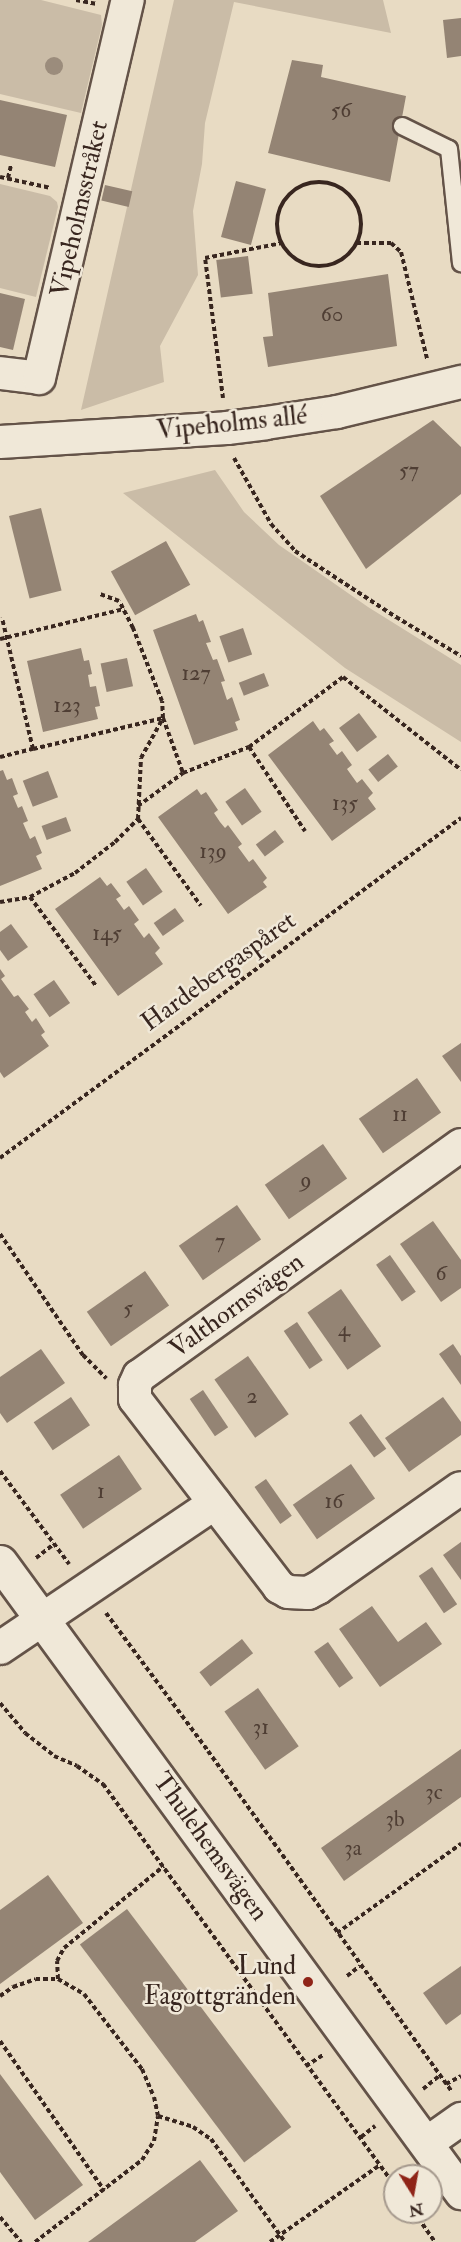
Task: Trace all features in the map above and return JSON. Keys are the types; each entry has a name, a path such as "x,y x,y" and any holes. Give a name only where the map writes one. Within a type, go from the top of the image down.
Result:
{"street":[{"name":"Vipeholmsstråket","path":"0,373 39,378 84,196 128,0"},
{"name":"Vipeholms allé","path":"0,442 227,428 337,412 448,385"},
{"name":"Valthornsvägen","path":"135,1399 135,1384 139,1376 461,1145"},
{"path":"135,1399 279,1587 297,1593 318,1588 461,1488"},
{"path":"0,1648 215,1503"},
{"name":"Thulehemsvägen","path":"0,1562 43,1617 461,2192"},
{"path":"427,2143 458,2109"}],"lane":[{"path":"402,126 449,149 461,263"}],"path":[{"path":"8,178 10,165"},
{"path":"0,177 84,196"},
{"path":"320,183 338,187 354,201 362,219 357,243 350,253 338,263 318,266 300,261 282,243 277,222 282,204 295,189 320,183"},
{"path":"282,243 205,258 227,428 233,457 250,491 271,524 295,551 396,618 461,656"},
{"path":"357,243 391,243 401,252 448,385"},
{"path":"100,594 120,601 124,609 162,700 163,718 183,773"},
{"path":"0,639 124,609"},
{"path":"2,618 33,750"},
{"path":"137,807 183,773 249,747 343,676 461,770"},
{"path":"0,757 163,718"},
{"path":"163,718 141,758 138,819 201,906"},
{"path":"249,747 305,831"},
{"name":"Hardebergaspåret","path":"0,1158 461,818"},
{"path":"0,902 30,897 75,873 115,842 138,819"},
{"path":"30,897 96,986"},
{"path":"0,1234 83,1355 135,1399"},
{"path":"0,1470 208,1751 446,2084 458,2109"},
{"path":"0,1702 25,1733 54,1756 77,1766 103,1784 383,2169"},
{"path":"337,1933 461,1844"},
{"path":"58,1978 57,1961 64,1948 164,1866"},
{"path":"347,1976 360,1966"},
{"path":"0,1996 13,1987 36,1978 58,1978 84,1994 142,2069 154,2097 158,2116 154,2141 142,2160 35,2242"},
{"path":"0,2041 104,2190"},
{"path":"306,2066 328,2052"},
{"path":"446,2084 461,2076"},
{"path":"158,2116 193,2127 212,2139 285,2242"},
{"path":"270,2242 380,2165"},
{"path":"0,2217 21,2242"},
{"path":"422,2224 435,2242"}],"shaded area":[{"path":"0,0 41,0 101,15 102,25 81,113 0,94"},
{"path":"174,0 383,0 391,33 234,2 205,123 202,164 193,211 198,275 160,346 164,382 81,410"},
{"path":"0,184 50,196 57,202 58,207 36,297 0,288"},
{"path":"215,470 244,512 279,545 368,607 461,665 461,742 345,668 123,493"}],"building":[{"path":"461,18 461,56 447,58 443,20"},
{"path":"292,60 323,65 321,77 406,96 390,182 268,153"},
{"path":"0,100 67,115 55,167 0,155"},
{"path":"236,181 266,189 251,245 221,237"},
{"path":"105,185 132,191 129,207 101,201"},
{"path":"248,256 253,294 221,298 216,260"},
{"path":"388,274 397,346 268,367 263,337 273,336 268,293"},
{"path":"0,293 25,299 13,350 0,347"},
{"path":"433,420 461,447 461,494 366,569 320,496"},
{"path":"41,508 62,590 30,598 9,516"},
{"path":"166,541 190,585 135,615 111,572"},
{"path":"196,614 199,622 203,620 211,642 206,643 213,660 217,659 225,681 221,682 227,700 232,697 240,720 235,722 238,730 194,745 153,630"},
{"path":"243,628 252,654 228,663 219,636"},
{"path":"81,648 84,661 89,660 92,674 88,675 90,687 96,686 100,706 95,707 98,719 43,732 27,661"},
{"path":"127,658 133,686 107,692 101,664"},
{"path":"264,673 269,686 244,696 239,683"},
{"path":"359,713 377,737 357,752 339,728"},
{"path":"313,721 320,731 324,728 334,741 329,744 337,755 342,751 352,765 347,769 357,783 362,779 373,793 368,798 376,809 332,841 268,755"},
{"path":"388,754 398,767 378,782 368,769"},
{"path":"3,770 7,780 12,778 18,794 13,796 18,808 22,806 28,821 23,823 30,839 35,836 42,853 36,856 42,869 0,886 0,771"},
{"path":"48,771 58,797 33,807 23,781"},
{"path":"245,788 262,812 242,826 225,802"},
{"path":"197,789 201,795 206,792 218,810 214,813 220,822 225,828 228,825 242,844 238,847 249,862 253,859 267,878 263,882 267,887 228,914 158,817"},
{"path":"66,817 71,831 47,840 42,826"},
{"path":"275,830 284,842 265,856 256,844"},
{"path":"146,868 163,892 143,906 126,882"},
{"path":"100,877 107,886 111,883 121,896 116,899 124,910 129,906 139,920 134,924 144,938 149,933 160,948 155,953 163,964 118,996 55,909"},
{"path":"175,908 184,921 163,936 154,923"},
{"path":"11,924 28,947 8,961 0,950 0,932"},
{"path":"0,969 5,976 1,979 14,997 18,995 29,1009 25,1012 32,1022 36,1018 45,1032 41,1035 49,1046 4,1078 0,1072"},
{"path":"54,980 70,1003 50,1017 34,994"},
{"path":"461,1043 461,1082 442,1056"},
{"path":"417,1078 441,1112 383,1153 359,1119"},
{"path":"323,1144 347,1178 289,1219 265,1185"},
{"path":"237,1205 261,1239 203,1280 179,1246"},
{"path":"433,1221 461,1260 461,1288 441,1302 400,1244"},
{"path":"390,1255 416,1292 402,1302 376,1265"},
{"path":"145,1271 169,1305 111,1346 87,1312"},
{"path":"341,1289 381,1346 348,1370 307,1313"},
{"path":"297,1322 323,1360 309,1369 284,1331"},
{"path":"453,1344 461,1356 461,1385 439,1354"},
{"path":"41,1349 65,1383 7,1423 0,1413 0,1377"},
{"path":"248,1356 289,1414 255,1438 214,1380"},
{"path":"203,1390 228,1427 215,1436 190,1399"},
{"path":"71,1397 90,1425 53,1450 34,1422"},
{"path":"443,1397 461,1422 461,1435 409,1472 385,1438"},
{"path":"361,1414 386,1449 374,1458 349,1423"},
{"path":"119,1455 142,1489 83,1529 60,1495"},
{"path":"351,1464 375,1498 317,1539 293,1505"},
{"path":"266,1479 292,1516 280,1524 255,1487"},
{"path":"461,1542 461,1580 443,1555"},
{"path":"432,1567 457,1604 444,1613 419,1576"},
{"path":"372,1606 398,1642 426,1622 442,1644 380,1687 339,1629"},
{"path":"242,1639 253,1653 211,1686 199,1672"},
{"path":"328,1642 353,1678 339,1688 314,1652"},
{"path":"258,1688 299,1746 265,1770 224,1712"},
{"path":"461,1749 461,1797 344,1881 321,1848"},
{"path":"48,1875 83,1923 0,1984 0,1910"},
{"path":"127,1909 291,2127 244,2163 80,1945"},
{"path":"461,1966 461,2014 446,2025 423,1993"},
{"path":"0,2074 83,2185 35,2220 0,2172"},
{"path":"200,2160 238,2211 195,2242 88,2242"}],"place":[{"name":"Lund Fagottgränden","path":"308,1982"}]}
